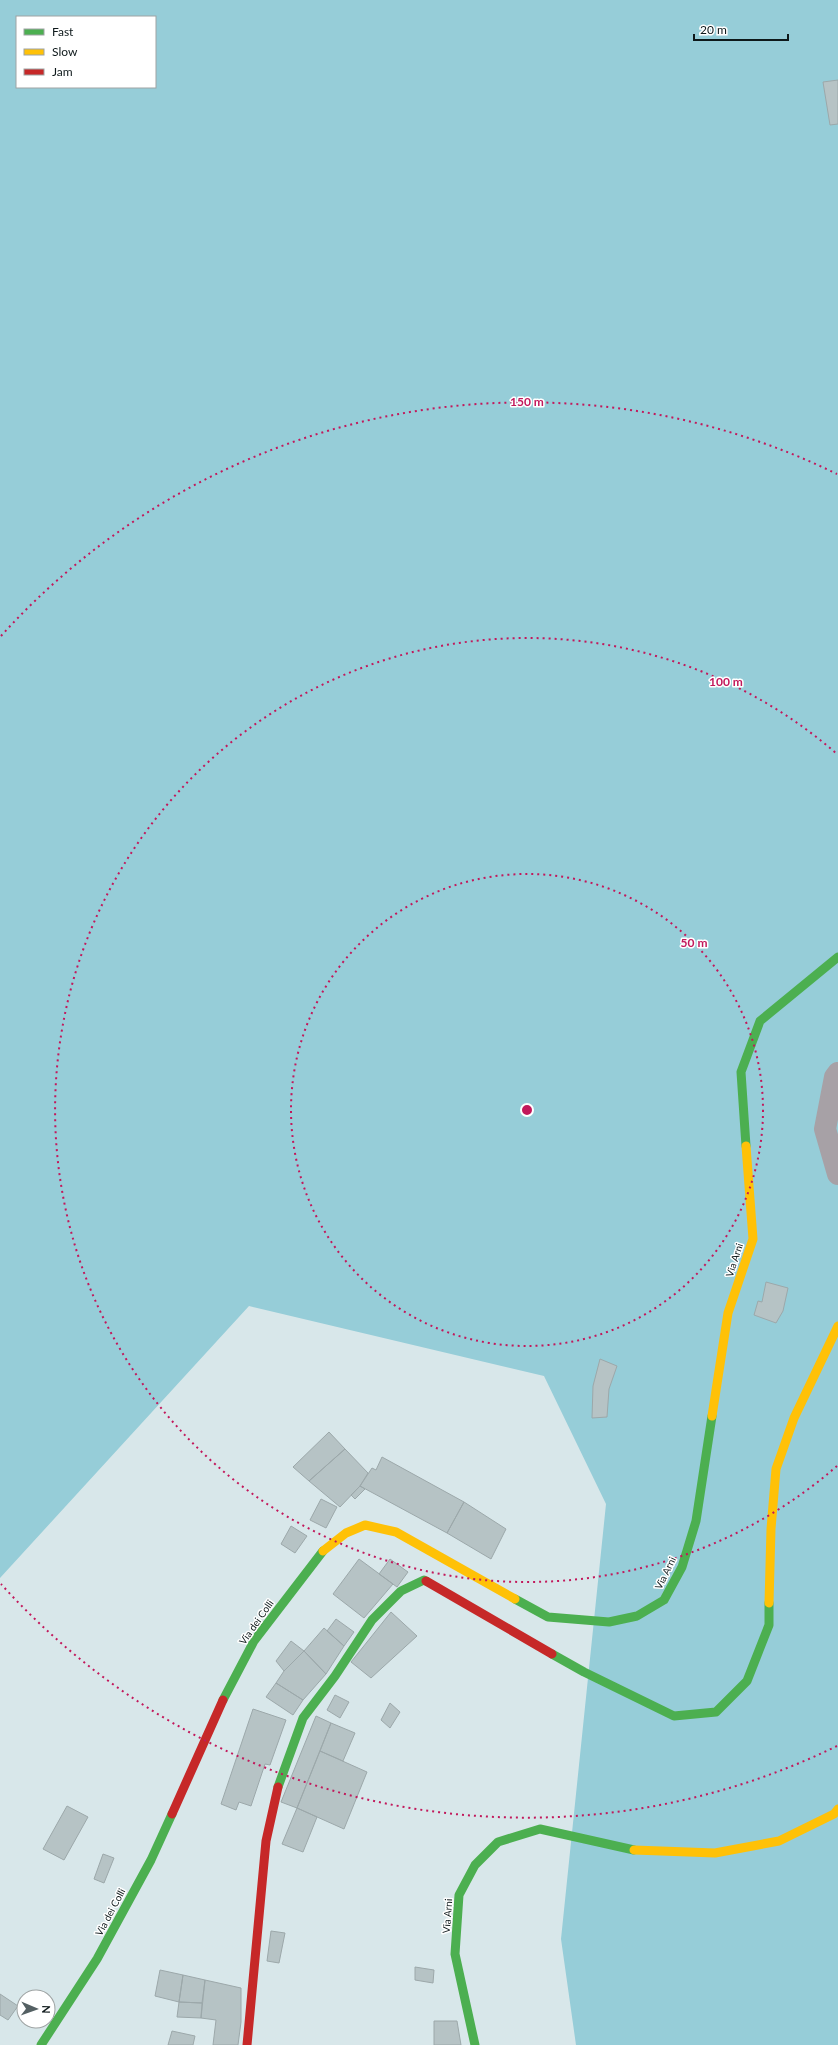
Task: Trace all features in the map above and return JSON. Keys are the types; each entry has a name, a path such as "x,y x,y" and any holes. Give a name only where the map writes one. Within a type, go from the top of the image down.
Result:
{"street":[{"name":"Via Arni","path":"664,1600 682,1567 696,1520 728,1313 752,1239 749,1167 740,1072 760,1021 838,958"},
{"path":"838,1072 835,1078 825,1129 838,1174"},
{"path":"247,2045 266,1841 280,1777 303,1718 335,1676 372,1620 401,1591 424,1580 584,1672 674,1716 716,1712 747,1681 769,1625 771,1529 776,1469 794,1418 838,1326"},
{"name":"Via dei Colli","path":"41,2045 97,1958 151,1860 231,1682 254,1641 325,1548 346,1532 365,1525 396,1532 548,1617 609,1622 637,1616 664,1600"},
{"name":"Via Arni","path":"475,2045 455,1954 459,1895 475,1865 498,1842 540,1829 635,1850 715,1853 779,1841 834,1814 838,1809"}],"shaded area":[{"path":"0,0 838,0 838,2045 576,2045 561,1939 606,1504 544,1376 249,1306 0,1578"}],"building":[{"path":"838,80 838,124 830,125 823,82"},
{"path":"766,1282 788,1288 783,1311 776,1323 754,1315 758,1301 762,1302"},
{"path":"600,1359 617,1366 609,1389 607,1417 592,1418 593,1386"},
{"path":"329,1432 345,1449 309,1481 293,1467"},
{"path":"345,1449 368,1473 360,1486 340,1507 309,1481"},
{"path":"382,1457 464,1502 447,1533 360,1486 372,1468 376,1470"},
{"path":"360,1486 365,1489 355,1499 351,1495"},
{"path":"321,1499 337,1507 326,1528 310,1520"},
{"path":"464,1502 506,1529 491,1559 447,1533"},
{"path":"291,1526 307,1536 295,1553 281,1544"},
{"path":"359,1559 393,1584 364,1618 333,1594"},
{"path":"390,1559 408,1572 397,1587 379,1574"},
{"path":"391,1612 417,1636 371,1678 351,1662"},
{"path":"336,1619 354,1632 344,1646 327,1631"},
{"path":"324,1628 344,1646 326,1674 304,1651"},
{"path":"291,1641 304,1651 284,1671 276,1661"},
{"path":"304,1651 326,1674 303,1700 276,1683 284,1671"},
{"path":"276,1683 303,1700 293,1715 266,1697"},
{"path":"335,1695 349,1702 340,1718 327,1710"},
{"path":"390,1703 400,1712 390,1728 381,1720"},
{"path":"253,1709 286,1720 270,1765 265,1764 251,1806 239,1802 236,1810 221,1804"},
{"path":"316,1716 331,1723 297,1808 281,1802"},
{"path":"331,1723 355,1733 343,1761 320,1751"},
{"path":"320,1751 367,1772 344,1829 297,1808"},
{"path":"67,1806 88,1817 64,1860 43,1849"},
{"path":"297,1808 317,1817 303,1852 282,1844"},
{"path":"103,1854 114,1858 104,1883 94,1879"},
{"path":"271,1931 285,1933 279,1963 267,1961"},
{"path":"415,1967 434,1970 433,1983 415,1980"},
{"path":"160,1970 183,1975 179,2002 155,1996"},
{"path":"183,1975 205,1980 202,2003 179,2002"},
{"path":"205,1980 241,1988 241,2022 238,2045 213,2045 216,2020 201,2018"},
{"path":"0,1994 16,2005 16,2009 8,2020 0,2015"},
{"path":"179,2002 202,2003 201,2018 177,2017"},
{"path":"434,2021 457,2021 461,2045 434,2045"},
{"path":"172,2031 195,2036 193,2045 168,2045"}],"traffic: fast":[{"path":"746,1146 741,1072 760,1021 838,957"},
{"path":"515,1599 548,1617 609,1622 637,1616 664,1600 682,1567 696,1521 712,1416"},
{"path":"223,1700 254,1641 323,1551"},
{"path":"278,1787 303,1718 335,1676 372,1620 401,1591 424,1580 426,1581"},
{"path":"552,1654 584,1672 674,1716 716,1712 747,1681 769,1625 769,1603"},
{"path":"41,2045 97,1959 151,1860 172,1814"},
{"path":"475,2045 455,1954 459,1895 475,1865 498,1842 540,1829 634,1850"}],"traffic: slow":[{"path":"712,1416 728,1313 753,1239 746,1146"},
{"path":"769,1603 771,1529 776,1469 794,1418 838,1326"},
{"path":"323,1551 346,1533 365,1525 396,1532 515,1599"},
{"path":"634,1850 715,1853 779,1841 834,1814 838,1809"}],"traffic: jam":[{"path":"426,1581 552,1654"},
{"path":"172,1814 223,1700"},
{"path":"247,2045 266,1841 278,1787"}]}
